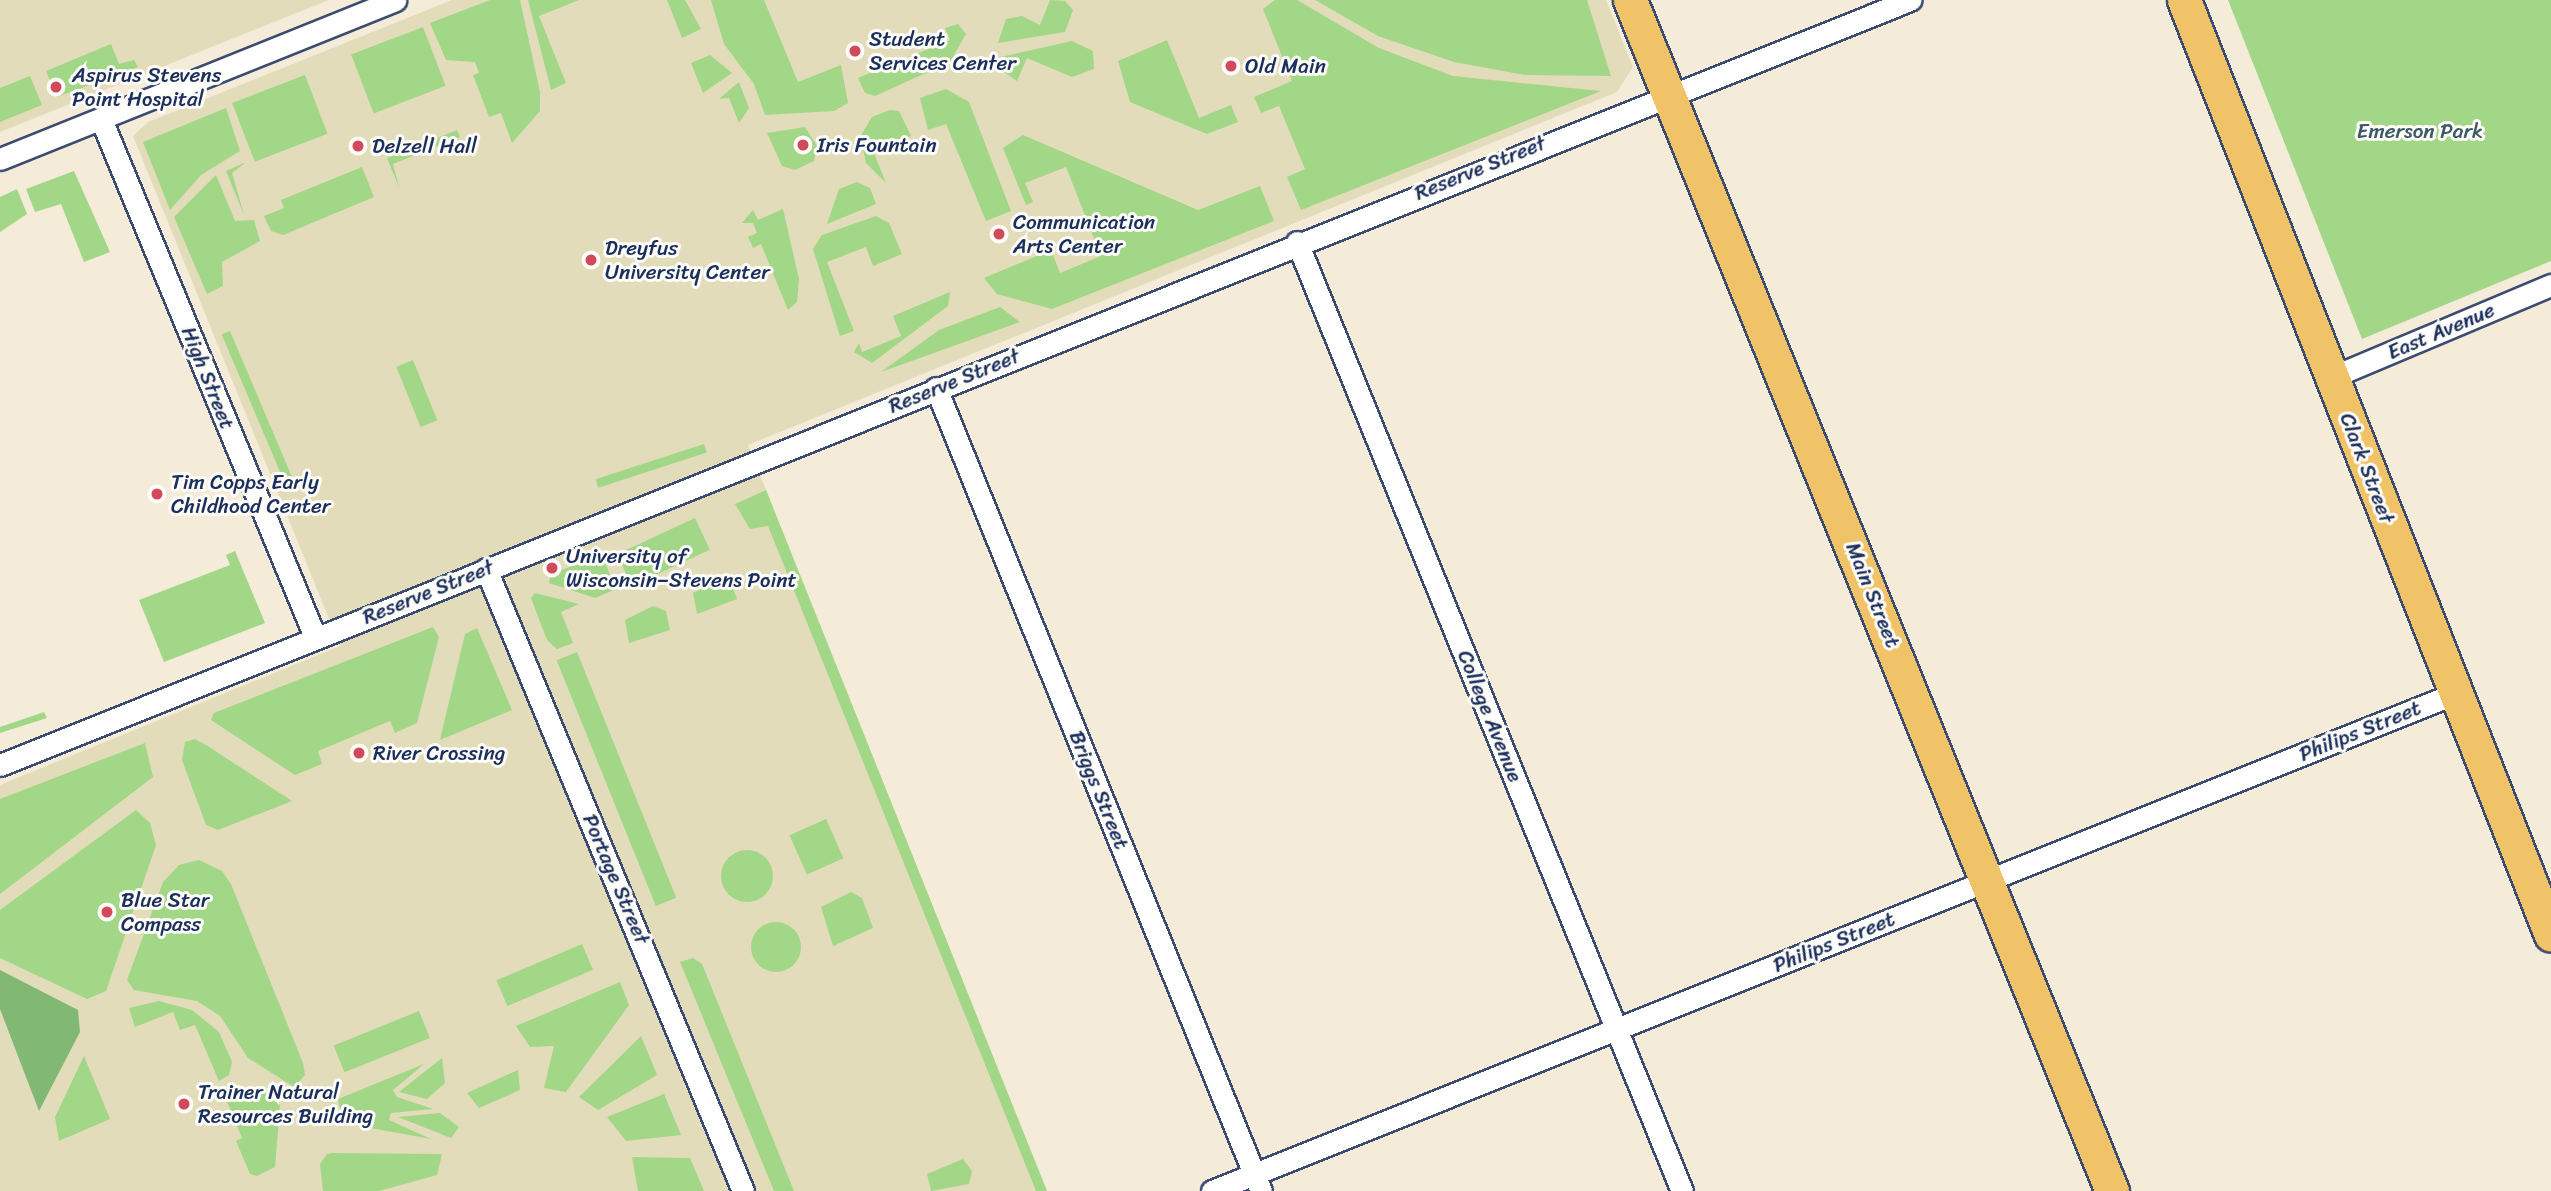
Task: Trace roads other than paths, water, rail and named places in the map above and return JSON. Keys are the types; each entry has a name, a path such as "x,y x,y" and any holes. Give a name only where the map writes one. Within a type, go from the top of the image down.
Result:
{"main road":[{"name":"Main Street","path":"1630,0 1990,880 2112,1191"},
{"name":"Clark Street","path":"2184,0 2456,693 2548,917"}],"street":[{"path":"0,159 396,0"},
{"name":"Reserve Street","path":"0,765 1668,93 1910,0"},
{"name":"High Street","path":"102,119 315,638"},
{"name":"College Avenue","path":"1297,242 1682,1191"},
{"name":"East Avenue","path":"2332,377 2551,285"},
{"name":"Briggs Street","path":"936,388 1258,1183"},
{"name":"Portage Street","path":"486,569 743,1191"},
{"name":"Philips Street","path":"1212,1191 1258,1183 1616,1029 2456,693"}],"place":[{"name":"Student Services Center","path":"855,51"},
{"name":"Old Main","path":"1231,66"},
{"name":"Aspirus Stevens Point Hospital","path":"56,87"},
{"name":"Iris Fountain","path":"803,145"},
{"name":"Delzell Hall","path":"358,146"},
{"name":"Communication Arts Center","path":"999,234"},
{"name":"Dreyfus University Center","path":"591,260"},
{"name":"Tim Copps Early Childhood Center","path":"157,494"},
{"name":"University of Wisconsin–Stevens Point","path":"552,568"},
{"name":"River Crossing","path":"359,753"},
{"name":"Blue Star Compass","path":"107,912"},
{"name":"Trainer Natural Resources Building","path":"184,1104"}],"park label":[{"name":"Emerson Park","path":"2420,131"}]}
